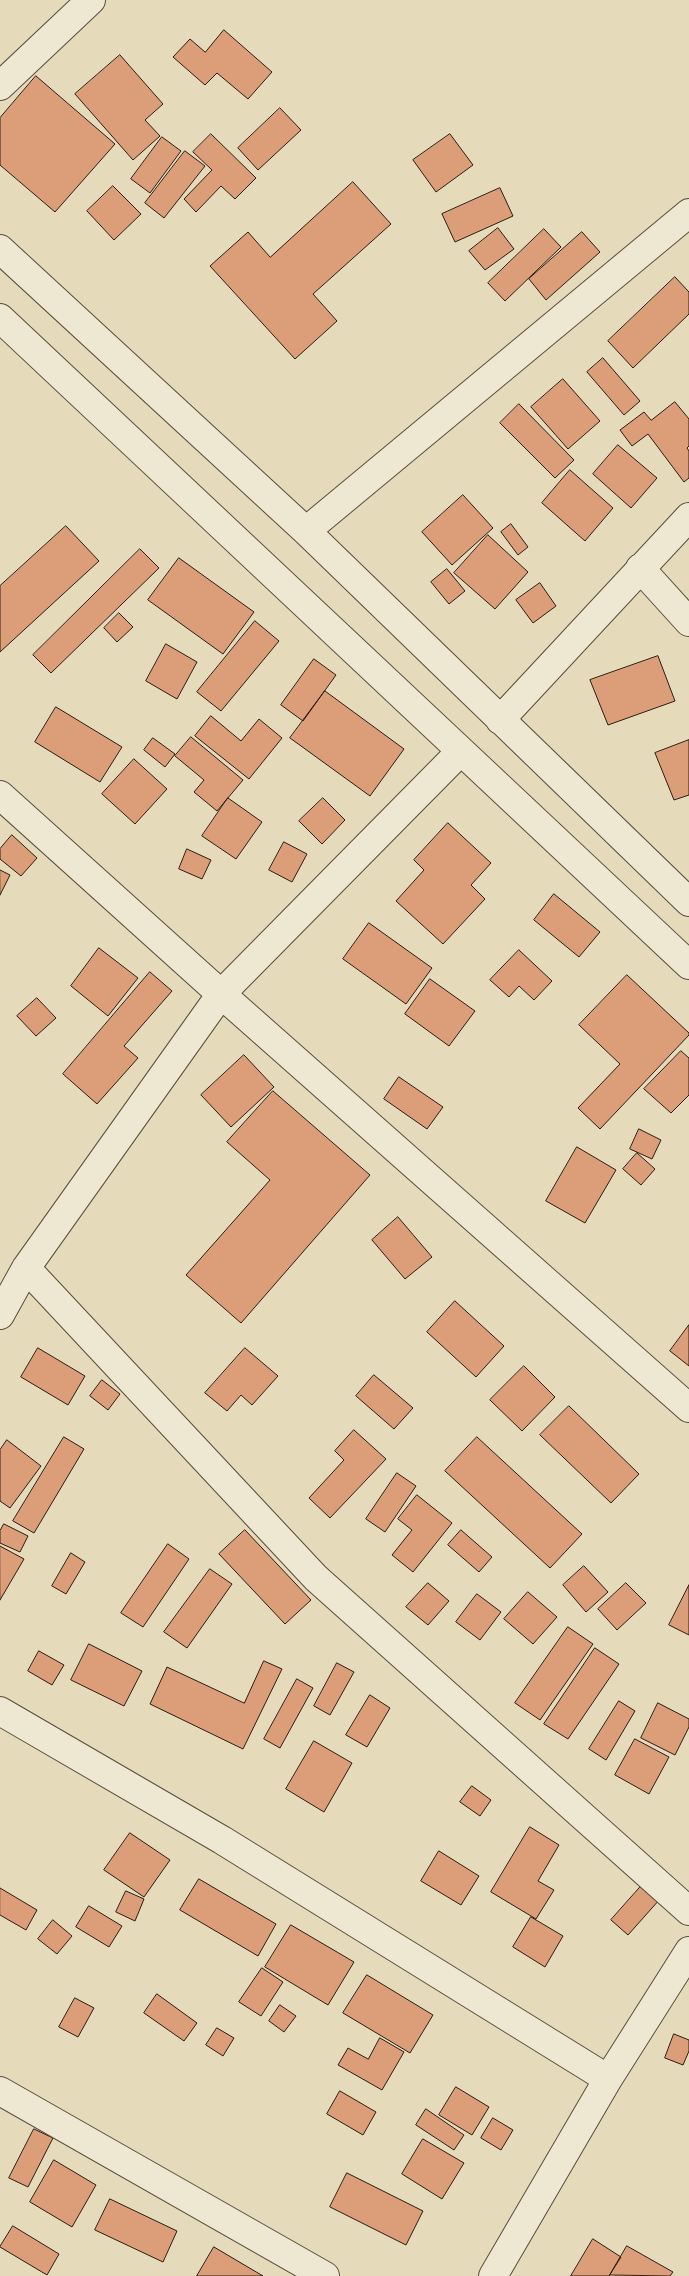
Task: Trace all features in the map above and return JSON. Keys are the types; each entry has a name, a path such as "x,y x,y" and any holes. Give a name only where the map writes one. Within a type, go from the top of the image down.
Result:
{"street":[{"path":"0,86 91,0"},
{"path":"306,531 689,213"},
{"path":"0,249 306,531 500,720 683,886"},
{"path":"0,318 689,965"},
{"path":"500,720 689,517"},
{"path":"640,568 689,622"},
{"path":"0,1315 26,1268 221,994 460,752"},
{"path":"0,794 221,994 689,1408"},
{"path":"26,1268 316,1578 689,1911"},
{"path":"0,1712 230,1845 608,2079"},
{"path":"493,2276 608,2079 689,1951"},
{"path":"0,2091 325,2276"}],"building":[{"path":"224,30 272,72 248,99 217,73 205,85 173,57 190,39 205,52"},
{"path":"120,55 163,104 145,120 160,136 133,160 75,94"},
{"path":"36,76 115,144 55,212 0,165 0,118"},
{"path":"280,108 301,130 258,170 238,148"},
{"path":"211,134 256,178 235,199 221,186 196,212 184,199 212,170 193,152"},
{"path":"450,134 473,165 436,192 413,160"},
{"path":"162,137 181,151 150,193 131,179"},
{"path":"185,151 205,166 164,218 145,203"},
{"path":"353,182 391,224 313,294 337,321 295,359 210,266 248,232 270,257"},
{"path":"113,186 141,214 114,240 87,211"},
{"path":"500,188 513,216 455,242 442,214"},
{"path":"498,228 514,249 485,270 469,251"},
{"path":"544,229 561,247 505,301 488,283"},
{"path":"582,232 600,252 546,300 529,279"},
{"path":"675,277 689,292 689,314 633,368 608,341"},
{"path":"603,358 640,401 624,415 587,372"},
{"path":"563,379 600,421 568,449 531,407"},
{"path":"675,402 689,419 689,446 687,448 689,451 689,478 684,482 648,434 632,446 620,430 644,412 651,420"},
{"path":"519,404 574,460 555,478 500,423"},
{"path":"618,445 657,478 631,508 593,474"},
{"path":"570,470 613,508 585,541 542,503"},
{"path":"463,495 493,528 452,565 422,532"},
{"path":"511,524 528,547 518,555 501,532"},
{"path":"66,526 99,561 0,652 0,586"},
{"path":"488,535 528,572 495,609 454,573"},
{"path":"140,549 159,568 51,673 33,655"},
{"path":"179,558 254,612 223,654 148,600"},
{"path":"447,569 465,591 449,604 431,582"},
{"path":"540,583 556,606 533,623 516,600"},
{"path":"119,613 133,627 117,642 104,628"},
{"path":"255,621 279,641 221,711 197,692"},
{"path":"166,644 197,662 177,699 146,681"},
{"path":"658,656 675,701 608,725 590,680"},
{"path":"314,659 336,675 303,721 281,705"},
{"path":"325,691 404,749 370,796 290,738"},
{"path":"56,707 122,747 100,782 35,742"},
{"path":"211,716 241,741 259,719 282,738 249,779 195,736"},
{"path":"191,737 243,780 217,811 194,792 204,780 175,756"},
{"path":"153,738 175,754 165,767 144,750"},
{"path":"689,740 689,795 674,800 655,753"},
{"path":"134,759 167,789 135,824 102,794"},
{"path":"228,798 262,822 236,859 202,836"},
{"path":"323,798 345,820 322,844 299,821"},
{"path":"448,823 491,863 471,885 485,899 443,944 396,901 424,870 414,860"},
{"path":"12,835 37,858 21,876 0,859 0,849"},
{"path":"284,842 307,854 292,882 269,870"},
{"path":"187,849 211,860 202,879 179,869"},
{"path":"0,870 10,875 0,895"},
{"path":"554,894 600,932 579,957 534,920"},
{"path":"369,923 432,968 406,1004 343,959"},
{"path":"99,948 138,978 108,1016 71,986"},
{"path":"519,950 552,981 534,1000 519,986 509,997 490,980"},
{"path":"150,972 172,991 124,1046 138,1058 97,1104 63,1074"},
{"path":"627,975 689,1035 600,1129 578,1108 620,1064 579,1025"},
{"path":"430,979 475,1011 449,1046 405,1014"},
{"path":"37,998 56,1018 36,1036 17,1016"},
{"path":"681,1051 689,1058 689,1095 671,1113 644,1089"},
{"path":"244,1055 274,1087 231,1127 201,1095"},
{"path":"399,1077 443,1107 427,1129 384,1099"},
{"path":"273,1091 370,1175 241,1323 186,1275 270,1180 227,1142"},
{"path":"639,1129 661,1140 652,1159 630,1149"},
{"path":"577,1147 616,1170 585,1223 546,1201"},
{"path":"637,1153 655,1169 641,1185 623,1169"},
{"path":"398,1217 432,1257 405,1279 372,1240"},
{"path":"455,1301 504,1346 476,1377 427,1332"},
{"path":"689,1325 689,1366 670,1351"},
{"path":"38,1348 85,1376 68,1405 21,1377"},
{"path":"245,1348 278,1376 252,1405 241,1395 227,1411 205,1393"},
{"path":"524,1366 555,1397 522,1431 490,1400"},
{"path":"374,1375 413,1408 394,1429 356,1396"},
{"path":"102,1380 120,1394 108,1410 90,1396"},
{"path":"569,1406 639,1474 611,1503 540,1435"},
{"path":"354,1430 386,1459 330,1518 309,1498 344,1460 335,1451"},
{"path":"64,1437 84,1449 34,1533 13,1521"},
{"path":"477,1437 582,1534 550,1568 445,1471"},
{"path":"7,1440 41,1466 10,1508 0,1501 0,1450"},
{"path":"397,1473 416,1486 385,1532 366,1519"},
{"path":"417,1495 452,1523 413,1572 392,1555 412,1530 398,1519"},
{"path":"4,1524 28,1536 20,1552 0,1543 0,1531"},
{"path":"245,1530 311,1600 285,1624 219,1554"},
{"path":"461,1530 492,1557 479,1572 448,1545"},
{"path":"168,1544 189,1559 143,1627 121,1613"},
{"path":"0,1546 24,1559 0,1600"},
{"path":"71,1553 85,1562 66,1594 52,1586"},
{"path":"584,1566 608,1592 586,1612 563,1585"},
{"path":"210,1569 232,1584 187,1648 164,1632"},
{"path":"428,1583 449,1601 428,1625 406,1607"},
{"path":"626,1583 646,1603 617,1630 598,1609"},
{"path":"689,1585 689,1635 669,1625"},
{"path":"528,1592 557,1617 533,1644 504,1619"},
{"path":"477,1594 501,1612 480,1640 456,1622"},
{"path":"568,1627 593,1644 540,1720 515,1703"},
{"path":"89,1644 142,1671 124,1706 71,1680"},
{"path":"595,1648 619,1664 568,1739 544,1724"},
{"path":"39,1651 64,1665 52,1685 28,1671"},
{"path":"264,1661 282,1669 243,1749 150,1704 167,1667 244,1703"},
{"path":"337,1663 354,1672 330,1715 314,1706"},
{"path":"297,1679 313,1688 280,1748 264,1739"},
{"path":"370,1695 390,1708 367,1747 346,1735"},
{"path":"619,1701 635,1711 606,1760 589,1749"},
{"path":"658,1703 689,1719 689,1727 675,1755 641,1738"},
{"path":"635,1739 669,1757 649,1794 615,1775"},
{"path":"314,1741 352,1763 324,1812 286,1789"},
{"path":"472,1786 491,1800 480,1816 460,1802"},
{"path":"530,1827 559,1845 538,1881 554,1890 536,1919 491,1892"},
{"path":"130,1833 170,1860 144,1897 104,1870"},
{"path":"439,1851 479,1876 461,1905 421,1881"},
{"path":"199,1879 276,1924 258,1956 180,1910"},
{"path":"643,1884 660,1899 628,1935 611,1920"},
{"path":"0,1888 37,1910 26,1930 0,1915"},
{"path":"126,1891 144,1899 135,1921 116,1912"},
{"path":"89,1906 122,1926 109,1947 76,1927"},
{"path":"531,1917 563,1936 545,1967 513,1947"},
{"path":"53,1920 72,1936 57,1954 38,1939"},
{"path":"291,1925 354,1962 328,2005 265,1967"},
{"path":"262,1968 283,1982 261,2016 239,2002"},
{"path":"367,1975 433,2015 410,2053 343,2013"},
{"path":"157,1994 197,2023 184,2041 144,2013"},
{"path":"75,1998 94,2008 78,2037 59,2027"},
{"path":"280,2005 296,2016 284,2032 269,2021"},
{"path":"217,2028 234,2038 223,2056 206,2045"},
{"path":"674,2034 689,2040 689,2051 683,2065 665,2058"},
{"path":"380,2038 404,2052 382,2090 338,2065 348,2048 368,2059"},
{"path":"456,2087 489,2107 472,2135 439,2115"},
{"path":"340,2091 376,2112 363,2135 327,2114"},
{"path":"426,2109 464,2135 454,2150 416,2125"},
{"path":"493,2118 513,2130 501,2150 481,2138"},
{"path":"34,2129 53,2138 28,2187 9,2178"},
{"path":"423,2139 464,2163 442,2199 402,2174"},
{"path":"54,2160 96,2185 72,2227 30,2202"},
{"path":"347,2173 423,2211 406,2245 330,2207"},
{"path":"110,2199 177,2231 163,2262 95,2230"},
{"path":"13,2226 59,2254 47,2275 0,2247"},
{"path":"593,2239 621,2257 609,2276 571,2276"},
{"path":"627,2246 673,2272 670,2276 610,2275"},
{"path":"214,2247 263,2276 197,2276"}]}
